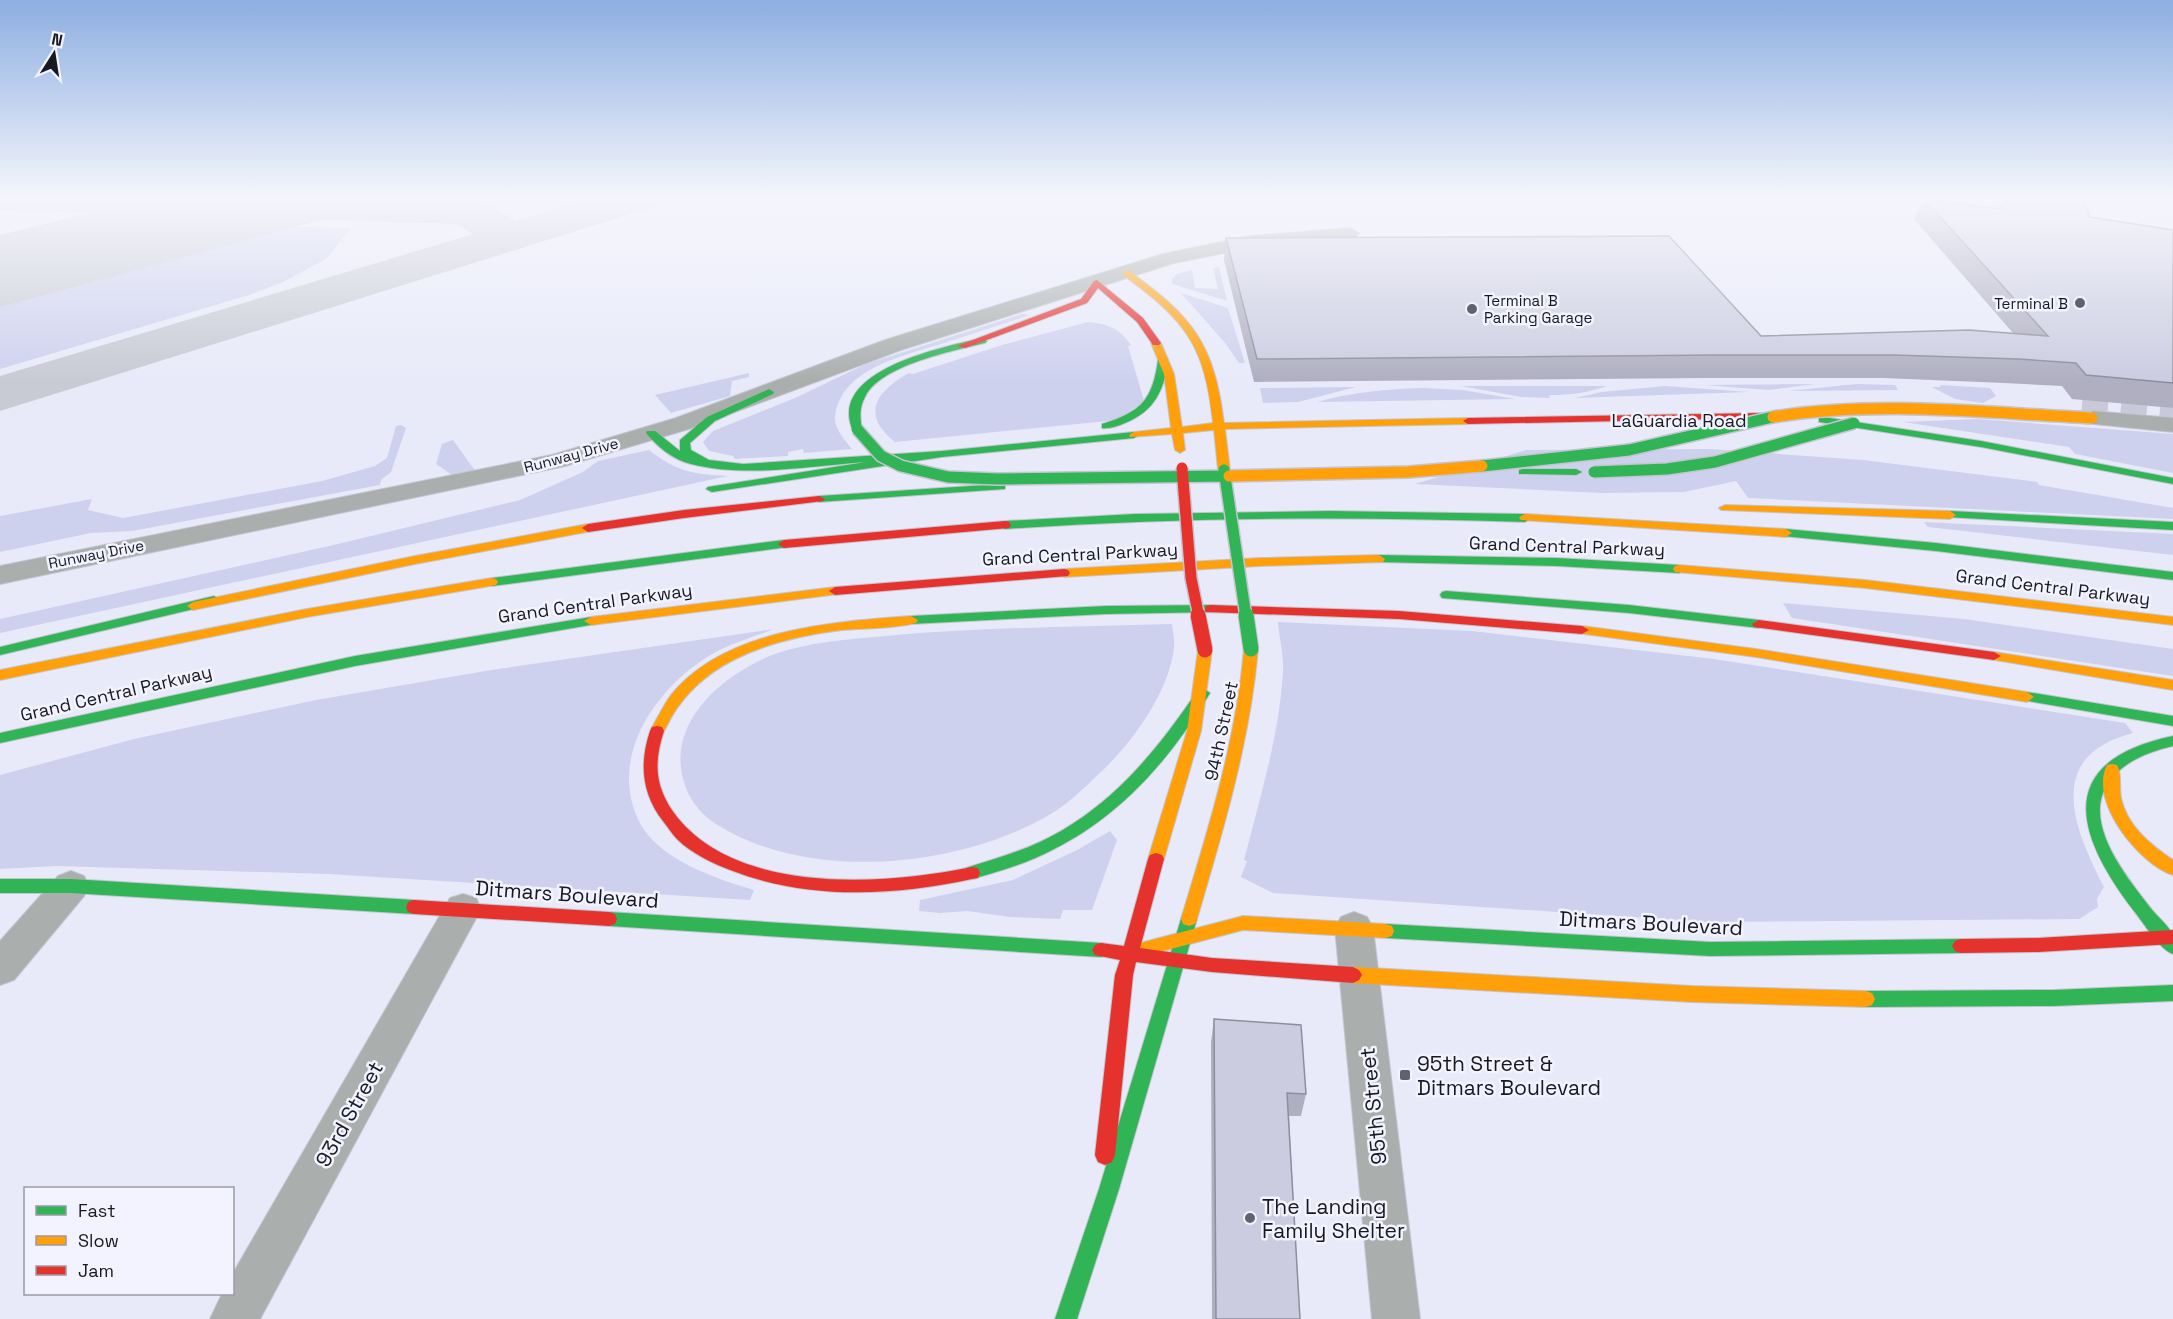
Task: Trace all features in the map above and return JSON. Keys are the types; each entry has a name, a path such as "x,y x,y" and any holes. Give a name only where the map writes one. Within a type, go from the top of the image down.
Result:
{"main road":[{"name":"94th Street","path":"1066,1319 1080,1283 1158,1033 1184,939 1246,714 1251,649 1224,470 1220,426 1207,358 1198,338 1172,308 1126,273"},
{"name":"94th Street","path":"1097,283 1130,309 1148,327 1163,352 1174,392 1178,429 1185,446 1182,468 1191,578 1205,650 1203,693 1186,771 1150,878 1119,999 1100,1217"},
{"path":"962,346 1084,302 1089,298 1097,283"},
{"path":"1089,314 1064,318 916,359 876,378 856,404 854,419 857,429 867,444 882,456 908,467 942,475 986,478 1155,477 1667,469 1715,462 1837,426 1900,416"},
{"path":"1109,315 1148,327"},
{"path":"701,491 942,454 1033,443 1117,424 1143,411 1158,394 1162,378 1163,352"},
{"path":"717,466 703,462 686,452 684,442 688,436 701,426 769,392"},
{"path":"1584,419 1646,408 1784,403"},
{"path":"1408,472 1495,466 1610,453 1784,414 1823,409 1890,408 2092,418"},
{"name":"LaGuardia Road","path":"1033,443 1220,426 1742,415 1825,421 1982,444 2173,481"},
{"path":"651,434 673,454 692,462 717,466 743,467 942,454"},
{"name":"LaGuardia Road","path":"1599,439 1749,438 1839,444"},
{"path":"193,606 528,538 640,520 758,505 867,495 1155,477"},
{"path":"1114,520 1301,511 1552,505"},
{"path":"1710,508 2038,518 2173,526"},
{"name":"Grand Central Parkway","path":"0,675 226,628 510,579 782,545 937,531 1114,520 1219,516 1421,516 1708,527 1945,549 2173,576"},
{"path":"0,651 554,520"},
{"name":"Grand Central Parkway","path":"0,738 256,681 486,638 711,605 940,580 1275,561 1570,563 1851,582 2173,621"},
{"path":"940,580 1136,584"},
{"path":"1182,585 1205,585"},
{"path":"1227,586 1262,587"},
{"path":"1434,594 1595,605 1779,626 2039,663 2173,685"},
{"path":"1203,693 1186,723 1161,757 1105,813 1060,842 1034,853 1004,865 948,879 897,885 851,886 801,881 763,873 737,865 695,846 667,822 651,790 649,774 652,744 658,727 674,702 699,678 749,648 787,635 834,627 1042,612 1194,608 1306,610 1502,622 1718,647 2173,721"},
{"path":"2171,941 2120,875 2096,829 2092,814 2094,793 2112,769 2138,750 2173,741"},
{"path":"2112,769 2110,795 2118,816 2143,845 2173,869"},
{"name":"Ditmars Boulevard","path":"0,886 70,886 463,909 1130,953 1212,965 1724,997 2013,1000 2173,993"},
{"name":"Ditmars Boulevard","path":"1130,953 1243,923 1710,949 2171,941"}],"street":[{"name":"Runway Drive","path":"0,575 516,470 651,434 769,392 873,351 1097,283 1168,259"},
{"path":"2092,418 2173,425"},
{"path":"0,968 70,886"},
{"name":"93rd Street","path":"234,1319 463,909"},
{"name":"95th Street","path":"1354,928 1396,1319"}],"shaded area":[{"path":"163,259 326,259 283,282 249,295 0,369 0,303"},
{"path":"1219,267 1227,301 1172,284 1172,279 1177,274 1192,270 1195,288 1218,289 1213,268"},
{"path":"1181,293 1228,308 1245,363 1239,363 1226,344"},
{"path":"1022,314 1030,315 896,358 863,374 840,400 835,417 838,430 852,449 804,453 803,449 788,452 788,456 735,459 733,456 709,451 703,442 713,431 795,398 866,364"},
{"path":"1088,322 1113,328 1131,345 1128,346 1144,401 1118,420 895,442 884,432 878,422 875,413 876,404 881,396 897,380 909,373 913,374 1002,345"},
{"path":"749,373 749,377 732,381 730,396 671,413 655,395"},
{"path":"1815,384 1769,390 1704,385"},
{"path":"1856,384 1895,385 1898,390 1788,391"},
{"path":"1940,385 1990,388 1996,396 1983,403 1955,399 1932,387 1941,387"},
{"path":"1461,386 1607,386 1578,393 1550,395 1549,398 1521,397"},
{"path":"1665,386 1749,392 1575,398 1602,392"},
{"path":"1356,387 1298,402 1263,403 1260,388"},
{"path":"1423,388 1463,390 1515,399 1317,402 1370,392"},
{"path":"1978,419 2173,434 2173,473 2075,454 2069,447 1903,422"},
{"path":"401,425 406,428 391,472 381,480 380,485 132,531 91,533 0,552 0,516 92,499 88,510 123,518 322,481 375,466 387,458 396,426"},
{"path":"453,440 476,472 452,475 436,464 442,444"},
{"path":"1710,449 1863,460 2037,482 2039,485 2173,508 2173,519 1748,498 1736,481 1684,492 1601,493 1415,484 1526,450"},
{"path":"649,450 668,463 686,470 728,476 0,633 0,619 338,544 520,500 583,472 598,461"},
{"path":"1924,522 2173,534 2173,555 1928,527"},
{"path":"1783,603 1964,619 2173,649 2173,676 1792,618"},
{"path":"1278,622 1472,631 1714,659 2125,723 2133,733 2103,745 2086,759 2077,775 2074,793 2075,812 2080,832 2104,887 2097,899 2098,907 2079,919 1707,922 1273,893 1241,877 1247,861 1244,860 1268,767 1281,696 1283,665"},
{"path":"1172,624 1174,648 1165,682 1147,716 1125,747 1067,803 1044,818 1008,835 967,848 924,857 880,862 836,861 793,855 752,842 716,824 698,808 686,788 681,765 682,744 689,724 700,706 733,676 772,655 829,642 922,633"},
{"path":"774,629 714,653 693,667 673,685 656,705 642,727 633,750 629,775 631,800 641,825 650,838 662,849 691,867 754,890 750,900 328,874 56,866 0,869 0,775 134,739 316,700 491,670"},
{"path":"1110,831 1117,840 1092,910 1063,910 1060,919 1010,917 967,911 940,913 919,911 920,900 1013,880 1077,850"}],"building":[{"name":"Terminal B Parking Garage","path":"1231,259 1690,259 1761,336 1969,330 2048,336 1978,259 2173,259 2173,383 2086,375 2076,363 1894,355 1257,359"},
{"name":"The Landing Family Shelter","path":"1214,1019 1301,1025 1306,1094 1287,1093 1300,1319 1216,1319"}],"taxiway":[{"path":"0,394 441,259"}],"runway":[{"path":"0,271 48,259"}],"tunnel":[{"path":"2082,405 2173,413"}],"traffic: fast":[{"path":"857,429 855,410 860,395 872,382 907,362 982,341"},
{"path":"1106,426 1131,417 1148,404 1158,386 1163,359"},
{"path":"709,464 686,452 684,442 711,419 769,392"},
{"path":"1482,466 1629,450 1773,417"},
{"path":"1823,420 1981,444 2173,481"},
{"path":"1594,472 1667,469 1715,462 1854,423"},
{"path":"857,429 881,456 901,466 948,477 998,479 1229,476"},
{"path":"651,433 671,451 692,461 743,467 942,454 1134,435"},
{"path":"712,489 942,454"},
{"path":"1224,470 1251,649"},
{"path":"1523,472 1576,472"},
{"path":"819,499 1001,487"},
{"path":"1005,525 1265,514 1525,518"},
{"path":"1950,515 2173,526"},
{"path":"1786,533 1936,547 2173,576"},
{"path":"492,582 784,544"},
{"path":"1379,559 1557,562 1679,569"},
{"path":"1446,595 1629,609 1759,624"},
{"path":"0,651 214,600"},
{"path":"911,620 1106,610 1211,609"},
{"path":"0,738 355,661 591,621"},
{"path":"972,873 1012,861 1047,846 1107,808 1157,757 1203,693"},
{"path":"2027,697 2173,721"},
{"path":"2173,741 2136,752 2119,762 2105,776 2098,788 2092,810 2094,827 2101,845 2122,883 2173,947"},
{"path":"0,886 71,886 414,907"},
{"path":"609,919 1101,950"},
{"path":"1066,1319 1109,1189 1189,919"},
{"path":"1386,931 1710,949 1961,946"},
{"path":"1866,999 2053,998 2173,993"}],"traffic: slow":[{"path":"1126,273 1178,315 1194,335 1205,356 1217,405 1224,470"},
{"path":"1156,343 1169,374 1180,450"},
{"path":"1773,417 1823,409 1890,408 2092,418"},
{"path":"1134,435 1219,426 1468,421"},
{"path":"1229,476 1408,472 1482,466"},
{"path":"1725,508 1950,515"},
{"path":"1525,518 1786,533"},
{"path":"193,606 415,560 588,528"},
{"path":"1064,573 1260,562 1379,559"},
{"path":"1679,569 1865,584 2173,621"},
{"path":"0,675 307,613 492,582"},
{"path":"591,621 835,591"},
{"path":"657,731 676,699 701,674 732,655 766,642 803,632 840,626 911,620"},
{"path":"1582,630 1756,653 2027,697"},
{"path":"1189,919 1236,752 1248,684 1251,649"},
{"path":"1156,859 1194,731 1205,650"},
{"path":"1994,656 2173,685"},
{"path":"2112,769 2111,786 2119,815 2136,839 2173,869"},
{"path":"1144,949 1243,923 1386,931"},
{"path":"1353,975 1692,994 1866,999"}],"traffic: jam":[{"path":"962,346 1084,301 1097,283 1140,320 1156,343"},
{"path":"1468,421 1763,416"},
{"path":"1182,468 1191,578 1205,650"},
{"path":"588,528 684,514 819,499"},
{"path":"784,544 1005,525"},
{"path":"835,591 1064,573"},
{"path":"1211,609 1399,615 1582,630"},
{"path":"1759,624 1994,656"},
{"path":"657,731 650,768 653,788 660,806 684,836 717,858 757,873 802,882 849,886 894,885 972,873"},
{"path":"1105,1155 1124,975 1156,859"},
{"path":"414,907 609,919"},
{"path":"1961,946 2038,945 2173,937"},
{"path":"1101,950 1212,965 1353,975"}],"place":[{"name":"Terminal B","path":"2080,303"},
{"name":"Terminal B Parking Garage","path":"1472,309"},
{"name":"95th Street & Ditmars Boulevard","path":"1405,1075"},
{"name":"The Landing Family Shelter","path":"1250,1218"}]}
